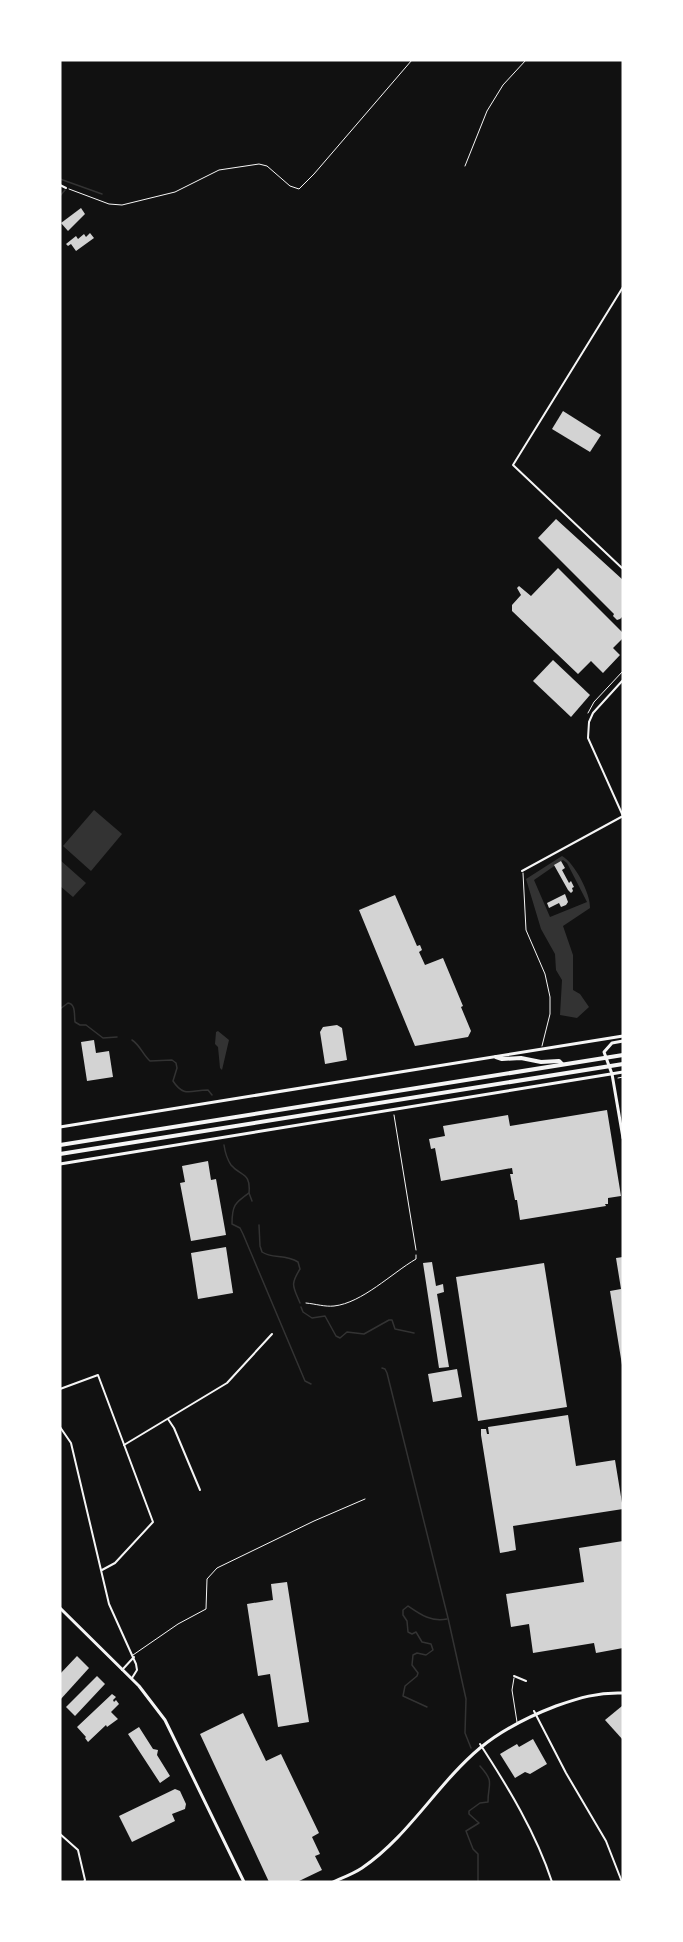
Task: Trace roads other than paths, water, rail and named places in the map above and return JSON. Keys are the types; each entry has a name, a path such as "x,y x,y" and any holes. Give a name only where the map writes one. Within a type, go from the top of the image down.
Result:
{"highway":[{"path":"60,1145 623,1055"},
{"path":"496,1056 502,1059 559,1061 563,1064"},
{"path":"60,1154 623,1064"}],"main road":[{"path":"60,1127 623,1036"},
{"path":"623,1041 609,1045 604,1052 612,1074 623,1138"},
{"path":"60,1164 623,1072"},
{"path":"60,1608 132,1679 165,1720 244,1882"},
{"path":"333,1882 361,1869 398,1838 481,1746 534,1713 587,1695 607,1692 623,1693"}],"street":[{"path":"60,185 66,188"},
{"path":"623,287 513,465 623,569"},
{"path":"522,871 623,816 586,738 593,713 623,680"},
{"path":"124,1445 227,1383 272,1334"},
{"path":"60,1389 98,1375 153,1522 115,1563 102,1570"},
{"path":"168,1419 200,1490"},
{"path":"60,1426 71,1443 109,1604 137,1670 132,1679"},
{"path":"122,1670 133,1656"},
{"path":"514,1676 526,1681"},
{"path":"534,1713 606,1841 622,1882"},
{"path":"481,1746 518,1806 552,1882"},
{"path":"60,1834 78,1850 84,1882"}],"lane":[{"path":"66,188 109,204 122,205 174,192 219,170 259,164 267,166 290,186 299,189 412,60"},
{"path":"522,871 525,888 526,930 542,966 549,991 550,1014 542,1046"},
{"path":"306,1303 333,1306 346,1303 375,1287 416,1259 416,1255"},
{"path":"133,1656 162,1634 206,1609 207,1579 217,1568 365,1499"},
{"path":"514,1676 512,1690 518,1724"}],"waterway":[{"path":"60,179 102,194"},
{"path":"60,196 65,190"},
{"path":"60,1009 68,1003 71,1004 75,1022 86,1025 103,1038 117,1037"},
{"path":"132,1040 150,1061 172,1060 176,1063 177,1068 173,1081 181,1090 188,1092 208,1090 212,1095"},
{"path":"224,1145 230,1163 247,1178 249,1186 249,1193 237,1202 234,1208 232,1224 240,1228 243,1234 305,1381 311,1384"},
{"path":"249,1193 252,1201"},
{"path":"259,1225 262,1252 298,1262 300,1269 294,1286 300,1303"},
{"path":"301,1307 303,1312 312,1318 325,1316 336,1336 340,1338 347,1332 364,1334 389,1320 392,1320 395,1329 414,1333"},
{"path":"382,1368 387,1373 448,1618 466,1699 465,1733 471,1748"},
{"path":"427,1707 403,1696 405,1686 418,1673 412,1665 413,1655 417,1653 426,1655 433,1650 431,1644 422,1642 416,1632 412,1634 408,1632 403,1610 408,1606 431,1619 447,1619"},
{"path":"478,1882 478,1854 473,1849 466,1831 479,1823 469,1814 469,1811 480,1803 488,1802 490,1783 480,1766"}]}
